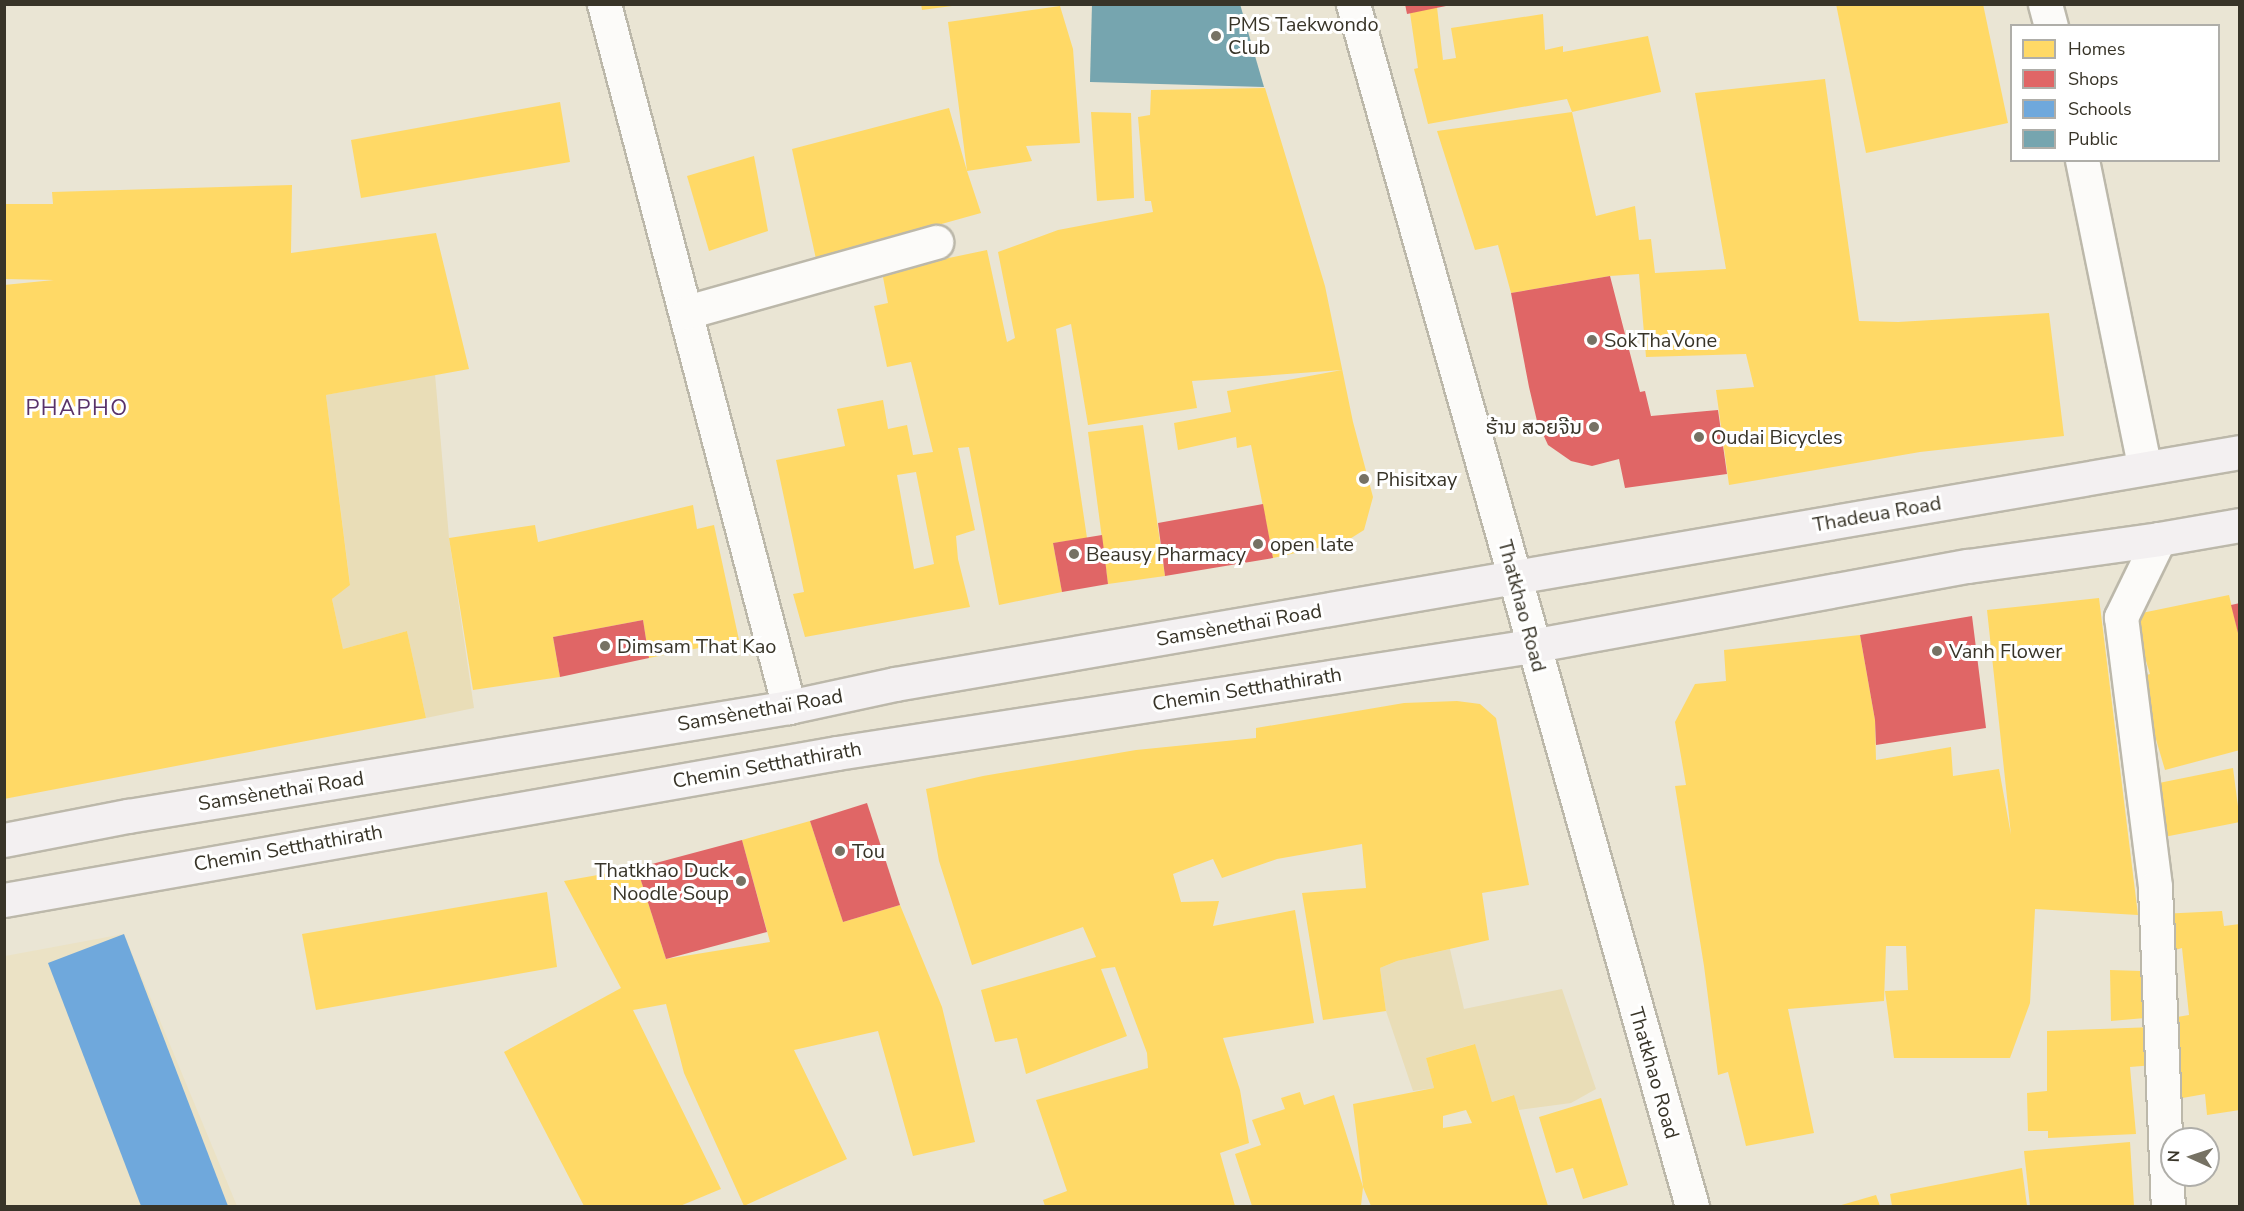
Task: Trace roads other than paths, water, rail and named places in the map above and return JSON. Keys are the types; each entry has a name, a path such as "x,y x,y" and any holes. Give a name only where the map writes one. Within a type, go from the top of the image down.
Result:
{"main road":[{"name":"Thadeua Road","path":"1515,578 2144,466 2240,452"},
{"path":"1531,646 1968,566 2240,525"},
{"name":"Samsènethaï Road","path":"4,840 128,816 789,707 895,684 1515,578"},
{"name":"Chemin Setthathirath","path":"4,900 837,753 1531,646"}],"street":[{"path":"604,4 687,312 789,707"},
{"name":"Thatkhao Road","path":"1353,4 1515,578 1531,646 1692,1206"},
{"path":"2045,4 2050,24"},
{"path":"2082,162 2144,466"},
{"path":"687,312 936,242"},
{"path":"2159,539 2121,617 2155,887 2168,1206"}],"place":[{"name":"PMS Taekwondo Club","path":"1216,36"},
{"name":"SokThaVone","path":"1592,340"},
{"name":"ຮ້ານ ສວຍຈີນ","path":"1594,427"},
{"name":"Oudai Bicycles","path":"1699,437"},
{"name":"Phisitxay","path":"1364,479"},
{"name":"open late","path":"1258,544"},
{"name":"Beausy Pharmacy","path":"1074,554"},
{"name":"Dimsam That Kao","path":"605,646"},
{"name":"Vanh Flower","path":"1937,651"},
{"name":"Tou","path":"840,851"},
{"name":"Thatkhao Duck Noodle Soup","path":"741,881"}],"district":[{"name":"PHAPHO","path":"77,409"}]}
